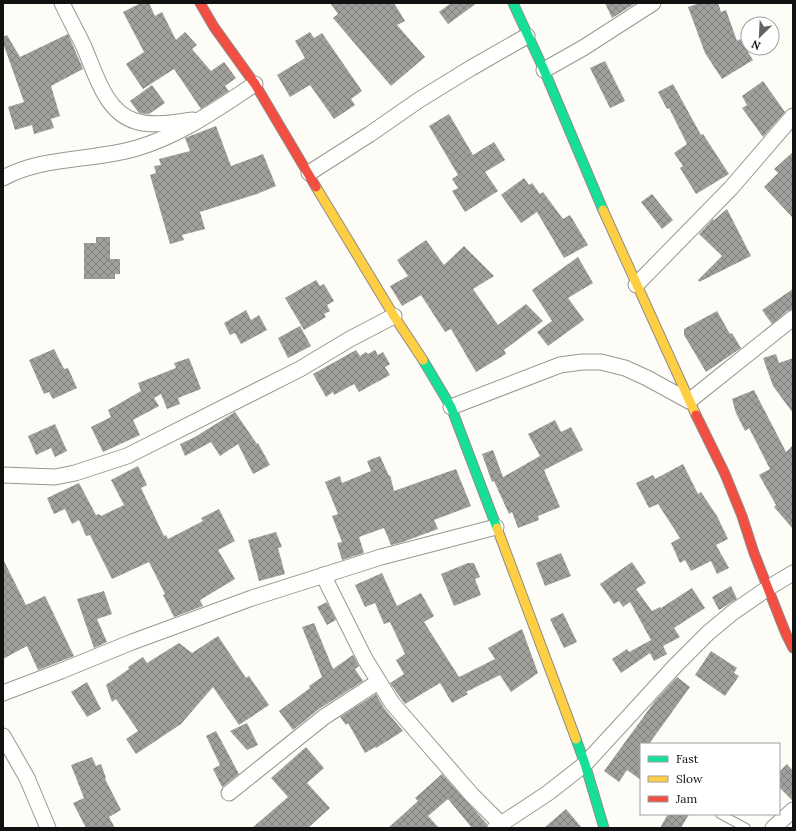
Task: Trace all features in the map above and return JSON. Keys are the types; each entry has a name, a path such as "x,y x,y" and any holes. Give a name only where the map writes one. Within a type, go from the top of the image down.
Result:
{"street":[{"path":"62,3 99,82 110,101 122,114 134,120 156,124 202,119"},
{"path":"200,3 214,27 255,84 394,316 417,350 451,407 585,764 604,828"},
{"path":"513,3 544,70 636,285 689,401 725,474 742,516 754,553 793,648"},
{"path":"544,70 583,48 653,3"},
{"path":"308,173 370,134 418,100 470,68 527,36"},
{"path":"4,172 44,164 113,154 137,148 175,134 202,119 255,84"},
{"path":"636,285 731,188 793,116"},
{"path":"3,475 55,477 75,473 127,456 300,369 350,339 394,316"},
{"path":"689,401 793,318"},
{"path":"451,407 560,365 582,362 601,362 625,368 689,401"},
{"path":"3,693 194,619 322,575 381,557 496,527"},
{"path":"322,575 365,659 392,703 498,826 548,793 585,764 676,665 708,633 732,613 793,573"},
{"path":"229,793 324,717 378,682"},
{"path":"3,736 27,778 48,828"},
{"path":"773,828 793,810"}],"lane":[{"path":"722,815 746,828"}],"building":[{"path":"141,3 149,3 155,16 162,12 176,40 185,32 197,45 192,49 211,71 224,62 236,78 225,86 229,91 201,109 174,69 143,89 126,64 144,52 123,12"},
{"path":"330,3 394,3 405,21 397,25 425,57 391,86 333,18 338,14"},
{"path":"451,3 477,3 448,24 439,12"},
{"path":"605,3 636,3 612,18"},
{"path":"700,3 718,3 721,12 726,10 737,41 740,39 740,56 751,56 753,60 722,79 705,53 688,7"},
{"path":"310,32 314,38 322,33 362,91 351,99 355,105 334,119 310,85 290,97 277,75 305,58 295,41"},
{"path":"68,34 83,69 51,86 60,116 51,119 54,128 34,134 32,125 15,130 8,107 24,102 3,43 3,37 7,35 20,57"},
{"path":"605,61 625,101 610,108 590,68"},
{"path":"763,81 785,112 763,137 742,108 747,105 742,96"},
{"path":"673,84 701,135 703,134 729,174 696,194 680,168 683,166 674,153 687,144 669,108 667,109 658,92"},
{"path":"152,85 165,103 149,114 139,113 130,101"},
{"path":"449,114 473,155 494,142 505,160 485,172 498,191 465,212 452,191 458,188 452,179 458,175 429,126"},
{"path":"216,126 231,166 263,154 276,186 257,194 200,212 205,229 182,235 184,240 170,244 150,175 156,173 154,166 161,165 159,159 190,151 185,138"},
{"path":"793,152 793,218 764,187 778,173 774,169"},
{"path":"524,178 529,185 532,183 540,194 543,192 563,219 570,215 588,245 564,258 537,212 521,223 501,195"},
{"path":"652,194 673,220 662,229 641,202"},
{"path":"727,209 751,256 699,282 698,280 722,256 699,234 713,219 714,220"},
{"path":"96,237 110,237 110,259 120,259 120,274 115,274 115,279 84,279 84,243 96,243"},
{"path":"426,240 444,265 464,246 494,276 473,289 498,325 526,304 543,321 504,350 506,354 476,372 451,329 445,332 421,295 402,306 390,286 408,276 397,260"},
{"path":"578,257 593,283 568,298 584,320 548,346 537,332 552,321 532,290"},
{"path":"316,280 320,286 324,284 334,301 327,305 330,311 324,314 326,317 304,330 285,298"},
{"path":"793,289 793,309 787,311 772,324 762,310"},
{"path":"246,310 251,320 259,315 267,330 241,344 235,333 230,335 224,323"},
{"path":"717,311 730,334 732,333 741,348 706,372 684,335 684,329"},
{"path":"300,326 311,346 288,358 278,338"},
{"path":"54,349 64,369 68,368 77,388 53,399 49,392 44,394 29,360"},
{"path":"356,350 360,356 366,352 368,354 375,350 378,355 383,352 390,364 385,367 390,375 359,392 354,384 334,395 333,392 326,397 313,374"},
{"path":"776,354 779,363 793,358 793,413 773,386 763,358"},
{"path":"189,358 201,389 178,398 180,404 167,409 161,394 154,398 159,406 133,420 140,435 103,452 91,427 111,417 108,410 141,391 138,383 176,368 174,363"},
{"path":"754,390 786,452 793,445 793,529 774,507 776,505 759,475 770,469 749,428 745,431 736,413 732,399"},
{"path":"235,412 257,444 258,443 270,465 253,474 238,444 220,456 211,442 185,456 180,444 195,437"},
{"path":"555,420 561,432 571,427 583,450 544,470 560,507 538,516 539,520 518,528 512,512 509,514 494,481 492,482 482,454 493,450 503,477 540,456 528,434"},
{"path":"55,424 67,451 55,457 51,448 36,455 28,436"},
{"path":"380,456 389,476 390,475 394,491 456,469 471,506 434,520 438,529 400,543 391,545 384,528 359,537 364,553 342,560 337,543 342,542 332,516 338,514 325,482 340,476 342,483 371,471 367,461"},
{"path":"683,464 698,494 701,492 717,516 728,539 716,545 729,568 717,574 711,561 691,571 685,560 680,563 671,543 680,538 658,504 649,508 636,483 653,475 655,479"},
{"path":"138,466 147,485 141,488 164,536 166,535 168,539 203,521 201,518 219,509 235,541 218,550 235,579 200,600 203,606 174,617 163,595 165,594 149,562 112,579 90,535 86,536 79,520 72,524 65,509 54,514 47,498 79,483 96,515 99,514 101,516 124,505 111,480"},
{"path":"276,532 282,547 278,548 285,574 259,581 248,540"},
{"path":"561,553 571,576 545,586 536,563"},
{"path":"3,559 26,605 45,596 74,656 38,670 27,646 3,659"},
{"path":"632,562 646,583 636,589 652,611 660,607 661,608 692,588 705,608 674,628 680,637 663,646 667,654 654,661 650,653 621,673 612,659 627,649 629,652 651,640 630,602 623,607 619,601 614,604 600,584"},
{"path":"468,563 474,563 480,577 475,579 481,595 454,606 441,574"},
{"path":"382,573 397,606 421,593 434,616 424,622 459,677 495,659 488,648 522,629 538,673 511,692 500,675 466,692 468,694 452,703 440,683 405,704 390,683 404,674 396,660 405,654 390,622 384,624 375,603 365,607 355,585"},
{"path":"731,586 737,599 719,610 712,597"},
{"path":"104,591 112,614 97,619 107,642 94,648 77,599"},
{"path":"327,602 336,620 327,625 317,607"},
{"path":"563,613 577,642 564,648 550,619"},
{"path":"314,623 333,669 353,655 359,666 355,669 363,681 319,709 293,730 279,711 322,677 302,627"},
{"path":"218,636 246,678 249,676 269,705 239,725 213,687 181,724 136,754 126,739 138,731 116,699 112,702 106,685 143,657 147,663 179,643 192,653"},
{"path":"711,651 737,668 734,673 739,676 725,696 695,675"},
{"path":"677,677 690,687 650,743 640,743 640,779 627,770 619,782 604,771 655,701"},
{"path":"87,682 101,709 87,717 71,692"},
{"path":"376,694 384,708 403,731 365,753 348,723 346,725 340,717"},
{"path":"247,723 258,745 247,750 230,731"},
{"path":"216,731 239,774 222,787 213,769 220,765 206,736"},
{"path":"306,747 324,768 307,783 330,808 308,828 252,828 288,797 271,778"},
{"path":"92,757 96,766 101,764 106,778 105,779 121,810 109,817 115,828 86,828 73,803 84,798 71,765"},
{"path":"787,764 793,771 793,801 780,788 780,771"},
{"path":"442,774 487,824 486,828 472,828 448,799 428,816 439,828 388,828 418,801 415,798"},
{"path":"566,809 582,828 544,828"},
{"path":"667,815 688,815 681,828 660,828"}],"traffic: fast":[{"path":"513,3 544,70 603,210"},
{"path":"423,360 451,407 497,528"},
{"path":"576,739 604,828"}],"traffic: slow":[{"path":"316,187 394,316 423,360"},
{"path":"603,210 696,415"},
{"path":"497,528 576,739"}],"traffic: jam":[{"path":"200,3 214,27 255,84 316,187"},
{"path":"696,415 725,474 742,516 754,553 793,648"}]}
